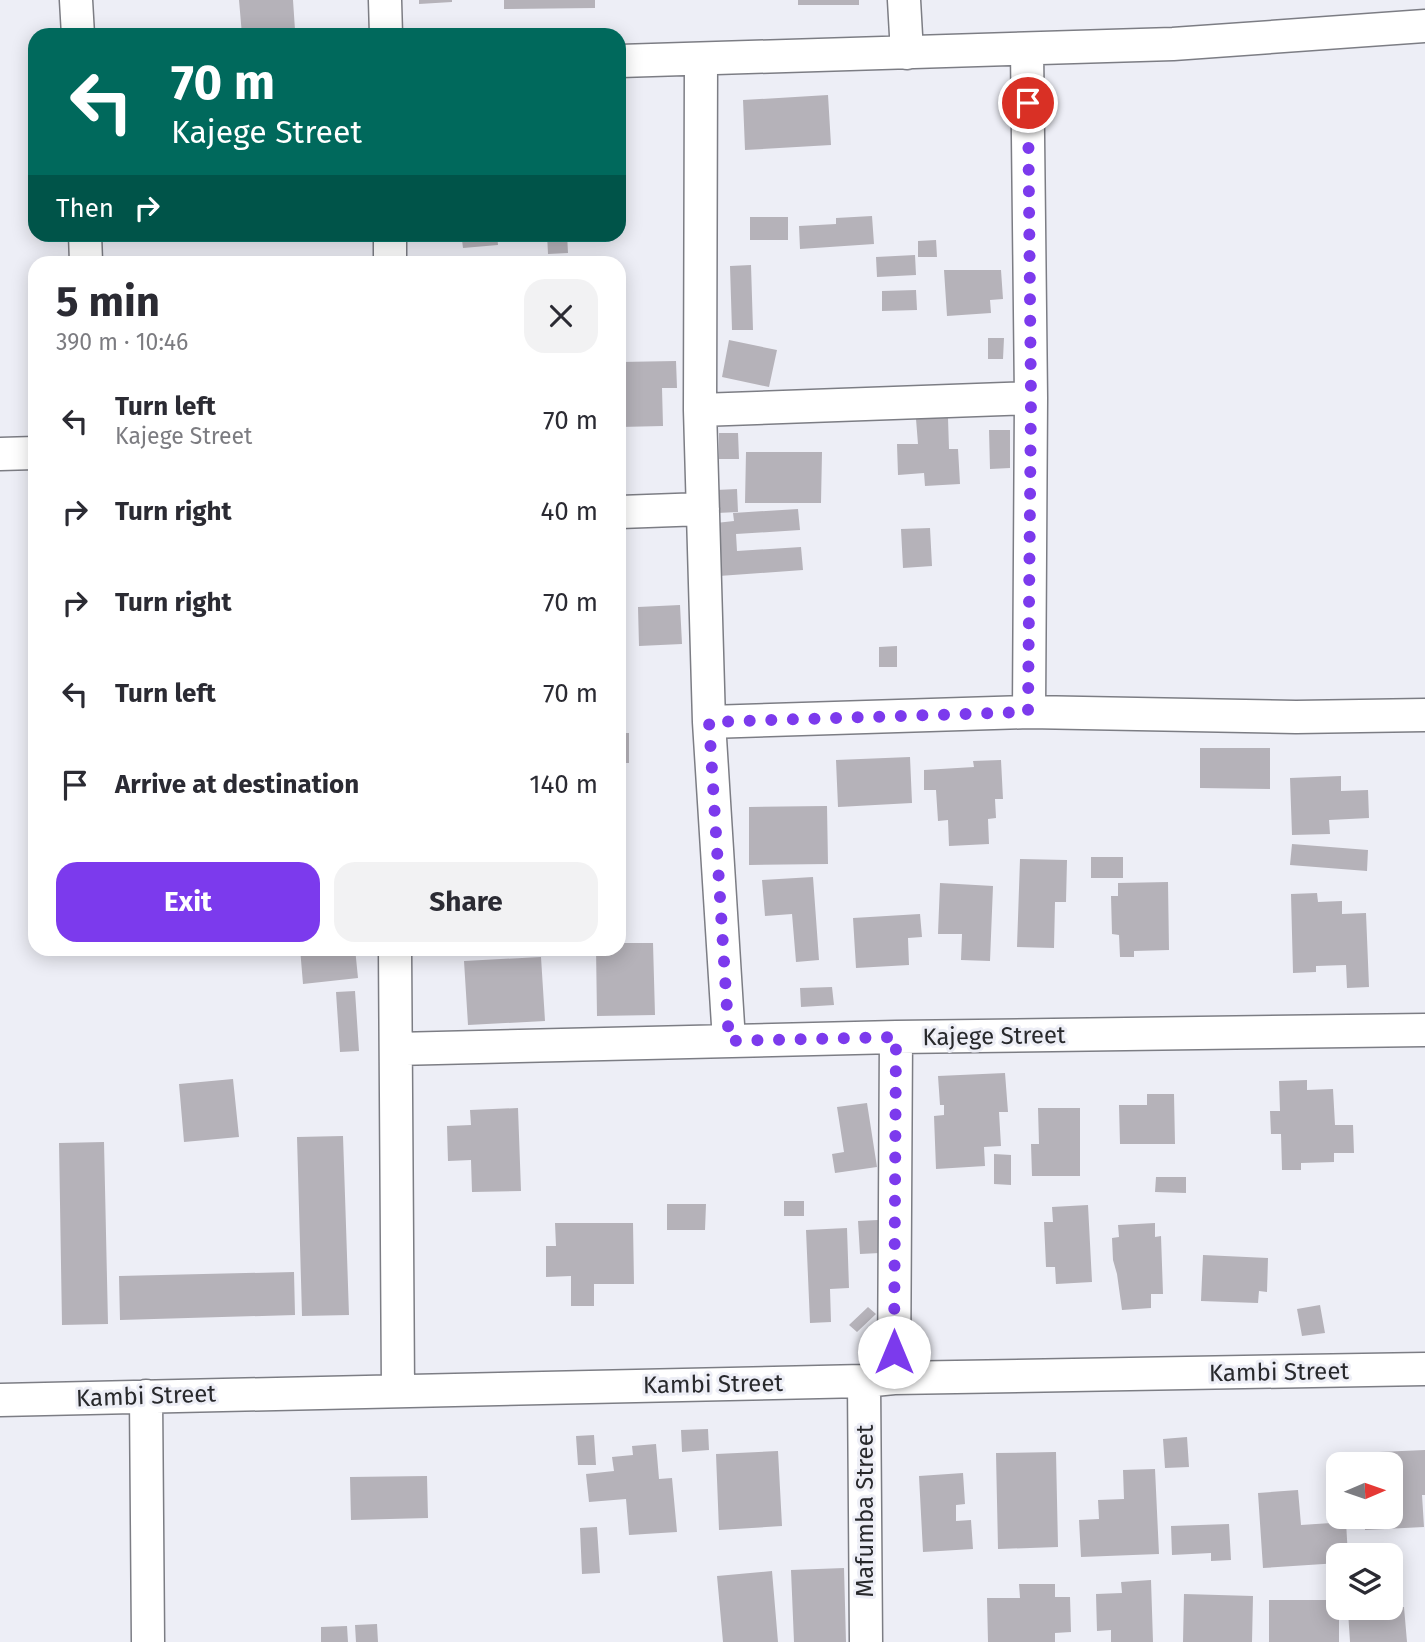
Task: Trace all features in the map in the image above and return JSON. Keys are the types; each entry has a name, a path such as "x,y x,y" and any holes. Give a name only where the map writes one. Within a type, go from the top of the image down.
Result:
{"street":[{"path":"76,0 78,28"},
{"path":"385,0 386,28"},
{"path":"904,0 907,53"},
{"path":"626,61 1173,44 1425,26"},
{"path":"1027,49 1031,398 1028,712"},
{"path":"701,60 700,411 709,722 729,1041"},
{"path":"700,411 1031,398"},
{"path":"0,454 28,453"},
{"path":"626,512 703,509"},
{"path":"709,722 1028,712 1296,718 1425,715"},
{"path":"395,956 398,1390"},
{"name":"Kajege Street","path":"396,1049 896,1037 1425,1030"},
{"name":"Mafumba Street","path":"866,1642 896,1037"},
{"name":"Kambi Street","path":"0,1400 1425,1369"},
{"path":"146,1396 148,1642"}],"building":[{"path":"239,0 293,0 295,28 241,28"},
{"path":"419,0 452,0 452,2 419,4"},
{"path":"504,0 595,0 595,8 504,9"},
{"path":"798,0 859,0 859,5 798,5"},
{"path":"828,95 831,145 745,150 743,100"},
{"path":"872,216 874,244 800,249 799,226 836,224 836,218"},
{"path":"750,217 788,217 788,240 750,240"},
{"path":"936,240 937,257 918,257 918,241"},
{"path":"462,242 498,242 498,245 463,248"},
{"path":"547,242 567,242 568,253 548,254"},
{"path":"915,255 916,275 877,277 876,257"},
{"path":"751,265 753,330 732,330 730,266"},
{"path":"944,270 1001,270 1003,299 990,300 991,313 947,316"},
{"path":"916,290 917,310 882,311 882,291"},
{"path":"988,338 1004,338 1003,359 988,359"},
{"path":"729,340 777,350 769,387 722,377"},
{"path":"676,361 677,388 662,388 663,426 626,427 626,362"},
{"path":"948,418 949,449 958,449 960,484 925,486 924,473 898,475 897,444 918,444 916,419"},
{"path":"989,430 1010,430 1010,468 990,469"},
{"path":"719,433 738,433 739,459 719,459"},
{"path":"746,452 822,452 821,503 745,503"},
{"path":"737,489 738,512 717,513 716,490"},
{"path":"798,509 800,530 736,534 737,551 801,547 803,570 719,576 716,523 734,521 733,513"},
{"path":"930,528 932,566 903,568 901,529"},
{"path":"680,605 682,644 639,646 638,607"},
{"path":"897,646 897,667 879,667 879,647"},
{"path":"626,733 629,733 629,763 626,763"},
{"path":"1200,748 1270,748 1270,789 1200,788"},
{"path":"910,757 912,803 838,807 836,760"},
{"path":"1001,760 1003,799 995,799 996,818 988,819 989,844 949,846 948,820 938,821 936,790 924,790 924,770 974,767 973,761"},
{"path":"1341,776 1341,791 1368,790 1369,818 1329,820 1330,834 1292,835 1290,778"},
{"path":"827,806 828,864 749,865 749,807"},
{"path":"1292,844 1368,850 1367,871 1290,865"},
{"path":"1091,857 1123,857 1123,878 1091,878"},
{"path":"1020,859 1067,860 1066,902 1055,902 1054,948 1017,947"},
{"path":"813,877 819,960 796,962 792,914 765,916 762,880"},
{"path":"1168,882 1169,950 1134,951 1134,957 1120,957 1119,935 1112,934 1111,896 1118,896 1118,883"},
{"path":"940,883 993,886 990,961 961,960 962,934 938,934"},
{"path":"1317,893 1318,902 1342,901 1342,914 1366,913 1369,987 1347,988 1346,965 1316,966 1316,972 1293,973 1291,894"},
{"path":"920,914 922,937 908,938 909,965 856,968 853,918"},
{"path":"626,943 653,943 655,1015 597,1016 596,956 626,956"},
{"path":"301,956 356,956 358,978 303,984"},
{"path":"541,957 545,1021 468,1025 464,961"},
{"path":"832,987 834,1005 801,1007 800,988"},
{"path":"355,991 359,1051 340,1052 336,992"},
{"path":"1005,1073 1008,1112 999,1112 1001,1146 984,1147 985,1166 936,1169 934,1116 944,1115 944,1105 940,1105 938,1076"},
{"path":"233,1079 239,1137 184,1142 179,1084"},
{"path":"1307,1080 1307,1090 1333,1089 1335,1125 1353,1125 1354,1153 1334,1153 1334,1162 1301,1163 1301,1170 1282,1170 1281,1134 1271,1134 1270,1111 1280,1111 1279,1081"},
{"path":"1147,1094 1174,1094 1175,1144 1120,1144 1119,1105 1147,1105"},
{"path":"867,1103 877,1167 835,1173 832,1154 844,1152 837,1107"},
{"path":"518,1108 521,1191 472,1192 471,1160 448,1161 447,1126 471,1125 470,1110"},
{"path":"1038,1108 1080,1108 1080,1176 1032,1176 1031,1144 1039,1144"},
{"path":"343,1136 349,1315 302,1316 297,1137"},
{"path":"104,1142 108,1324 62,1325 59,1143"},
{"path":"994,1154 1011,1155 1011,1185 994,1184"},
{"path":"1156,1177 1186,1177 1186,1193 1155,1192"},
{"path":"784,1201 804,1201 804,1216 784,1216"},
{"path":"667,1204 706,1204 705,1230 667,1230"},
{"path":"1088,1205 1092,1282 1056,1284 1055,1267 1046,1267 1044,1222 1053,1222 1052,1207"},
{"path":"878,1220 880,1253 860,1254 858,1221"},
{"path":"555,1223 633,1223 634,1284 594,1284 594,1306 571,1306 571,1276 546,1277 546,1246 556,1246"},
{"path":"1155,1223 1155,1237 1161,1236 1163,1294 1151,1294 1151,1308 1122,1310 1112,1238 1119,1237 1118,1225"},
{"path":"847,1228 849,1288 830,1289 831,1322 810,1323 806,1230"},
{"path":"1203,1255 1268,1258 1267,1292 1259,1291 1258,1303 1201,1301"},
{"path":"294,1272 295,1315 120,1320 119,1276"},
{"path":"1320,1305 1325,1333 1302,1336 1297,1309"},
{"path":"868,1307 876,1314 857,1332 849,1325"},
{"path":"708,1429 709,1450 682,1452 681,1430"},
{"path":"594,1435 596,1465 578,1465 576,1436"},
{"path":"1187,1437 1189,1467 1165,1468 1163,1439"},
{"path":"656,1444 659,1479 672,1478 677,1532 629,1535 626,1499 589,1502 586,1474 614,1471 612,1457 633,1455 632,1446"},
{"path":"1425,1450 1425,1495 1422,1495 1424,1527 1404,1528 1404,1452 1379,1452"},
{"path":"778,1451 782,1526 719,1530 716,1454"},
{"path":"1056,1452 1058,1547 998,1549 996,1453"},
{"path":"1155,1469 1159,1554 1081,1557 1079,1520 1099,1519 1098,1500 1124,1499 1123,1470"},
{"path":"963,1473 965,1504 956,1505 956,1521 971,1520 973,1549 923,1552 919,1476"},
{"path":"427,1476 428,1518 351,1520 350,1477"},
{"path":"1298,1490 1301,1525 1326,1523 1326,1530 1346,1530 1347,1543 1326,1543 1326,1564 1263,1568 1258,1493"},
{"path":"1229,1524 1231,1560 1211,1561 1211,1553 1172,1555 1171,1526"},
{"path":"597,1527 600,1573 582,1574 580,1528"},
{"path":"844,1568 846,1642 794,1642 791,1570"},
{"path":"772,1571 778,1642 723,1642 717,1576"},
{"path":"1151,1580 1153,1642 1111,1642 1111,1630 1097,1631 1096,1594 1122,1593 1121,1582"},
{"path":"1019,1584 1055,1584 1055,1597 1070,1597 1071,1632 1055,1633 1055,1642 988,1642 987,1598 1020,1598"},
{"path":"1184,1594 1253,1596 1252,1642 1183,1642"},
{"path":"1269,1600 1326,1600 1326,1620 1339,1620 1339,1642 1269,1642"},
{"path":"1403,1607 1407,1642 1350,1642 1349,1620 1403,1620"},
{"path":"377,1624 378,1642 356,1642 355,1625"},
{"path":"347,1626 348,1642 321,1642 321,1627"}],"route":[{"path":"894,1352 896,1037 729,1041 709,722 1028,712 1031,398 1028,103"}]}
